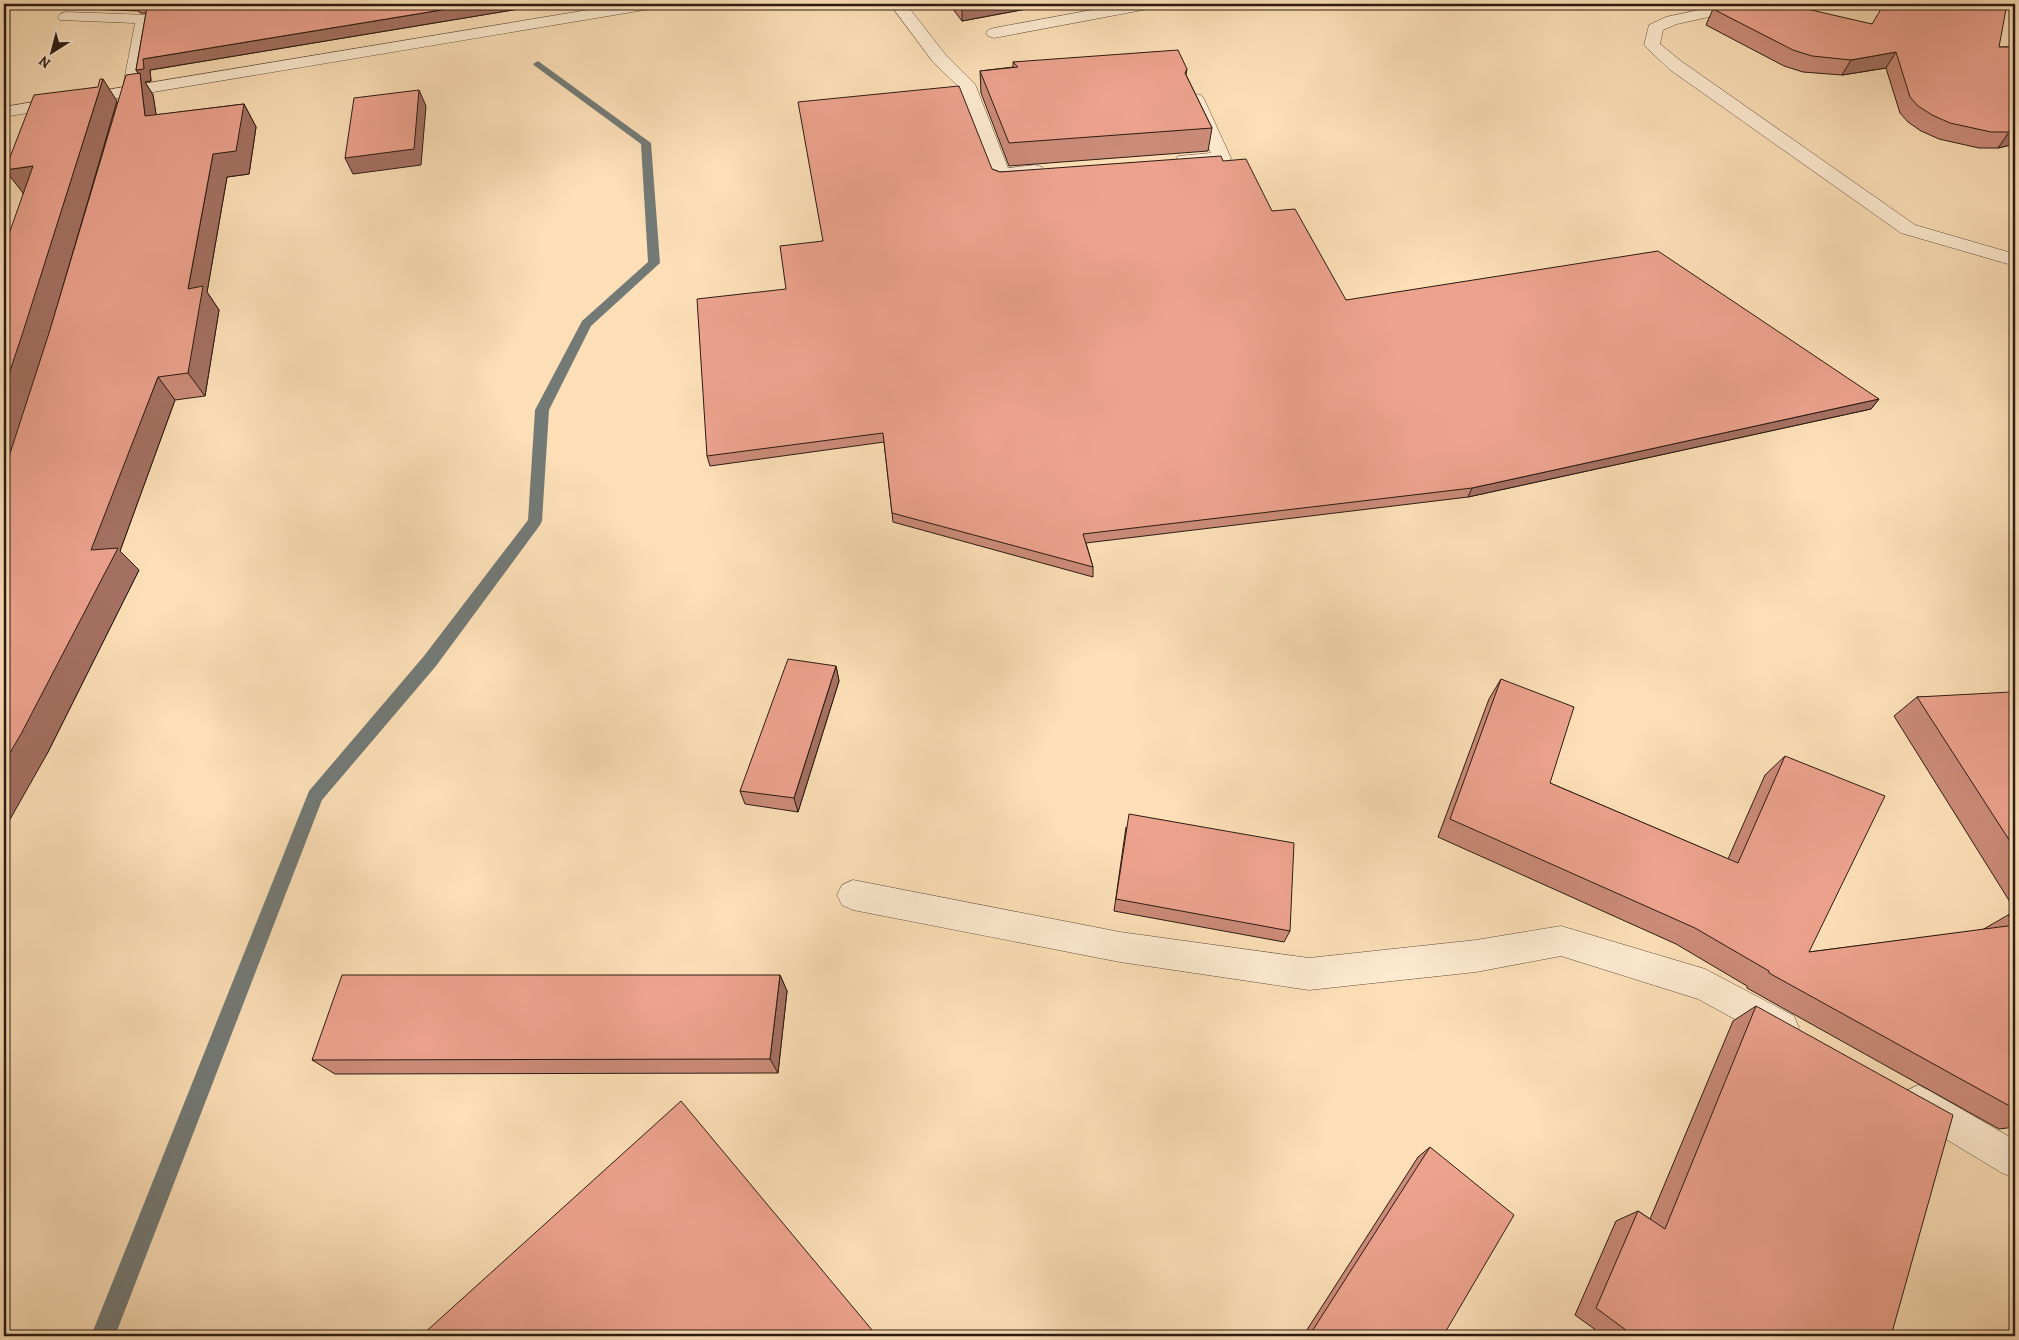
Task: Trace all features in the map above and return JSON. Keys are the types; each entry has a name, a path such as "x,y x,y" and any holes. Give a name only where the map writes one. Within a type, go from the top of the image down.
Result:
{"street":[{"path":"4,112 128,102 650,4"},
{"path":"898,4 939,58 966,84 1001,174 1049,170"},
{"path":"994,33 1148,4"},
{"path":"1748,4 1672,20 1655,28 1652,45 1675,65 1908,229 2015,260"},
{"path":"66,17 144,18 128,102"},
{"path":"1164,162 1222,158 1193,95"},
{"path":"853,894 1120,947 1309,974 1476,956 1561,941 1705,985 1810,1043"},
{"path":"1889,1086 2015,1160"}],"building":[{"path":"146,4 478,4 143,59 144,69 136,70"},
{"path":"1884,4 1998,4 2006,9 1999,47 2015,47 2015,130 1991,132 1950,123 1918,106 1910,97 1896,52 1851,60 1812,56 1793,50 1713,9 1807,9 1872,24"},
{"path":"1178,50 1187,69 1185,73 1212,128 1009,143 980,71 1018,67 1013,62"},
{"path":"140,73 145,116 244,104 236,151 213,154 188,289 203,286 188,373 158,377 91,550 118,548 4,763 4,472 49,333 126,75"},
{"path":"100,79 103,79 4,389 4,248 33,166 5,170 34,95 98,87"},
{"path":"959,86 992,169 1000,172 1221,156 1223,161 1246,159 1272,211 1295,209 1346,300 1658,251 1879,399 1472,488 1083,534 1093,567 892,513 883,433 707,456 697,299 786,289 780,246 823,241 798,102"},
{"path":"419,90 414,149 345,158 354,98"},
{"path":"788,659 836,666 794,798 740,791"},
{"path":"1501,679 1574,707 1550,783 1738,863 1785,756 1885,796 1809,952 2015,925 2015,1109 1769,973 1769,971 1695,928 1450,819"},
{"path":"2011,692 2015,698 2015,849 1917,697"},
{"path":"1129,814 1294,843 1290,931 1116,899"},
{"path":"2015,914 2015,925 2008,915"},
{"path":"342,975 780,975 770,1059 312,1060"},
{"path":"1756,1006 1953,1115 1891,1336 1634,1336 1596,1308 1638,1211 1665,1229"},
{"path":"681,1101 877,1336 421,1336"},
{"path":"1430,1147 1514,1215 1443,1336 1309,1336"}],"waterway":[{"path":"103,1336 315,796 430,661 535,521 542,410 586,324 654,263 646,143 538,64"}]}
